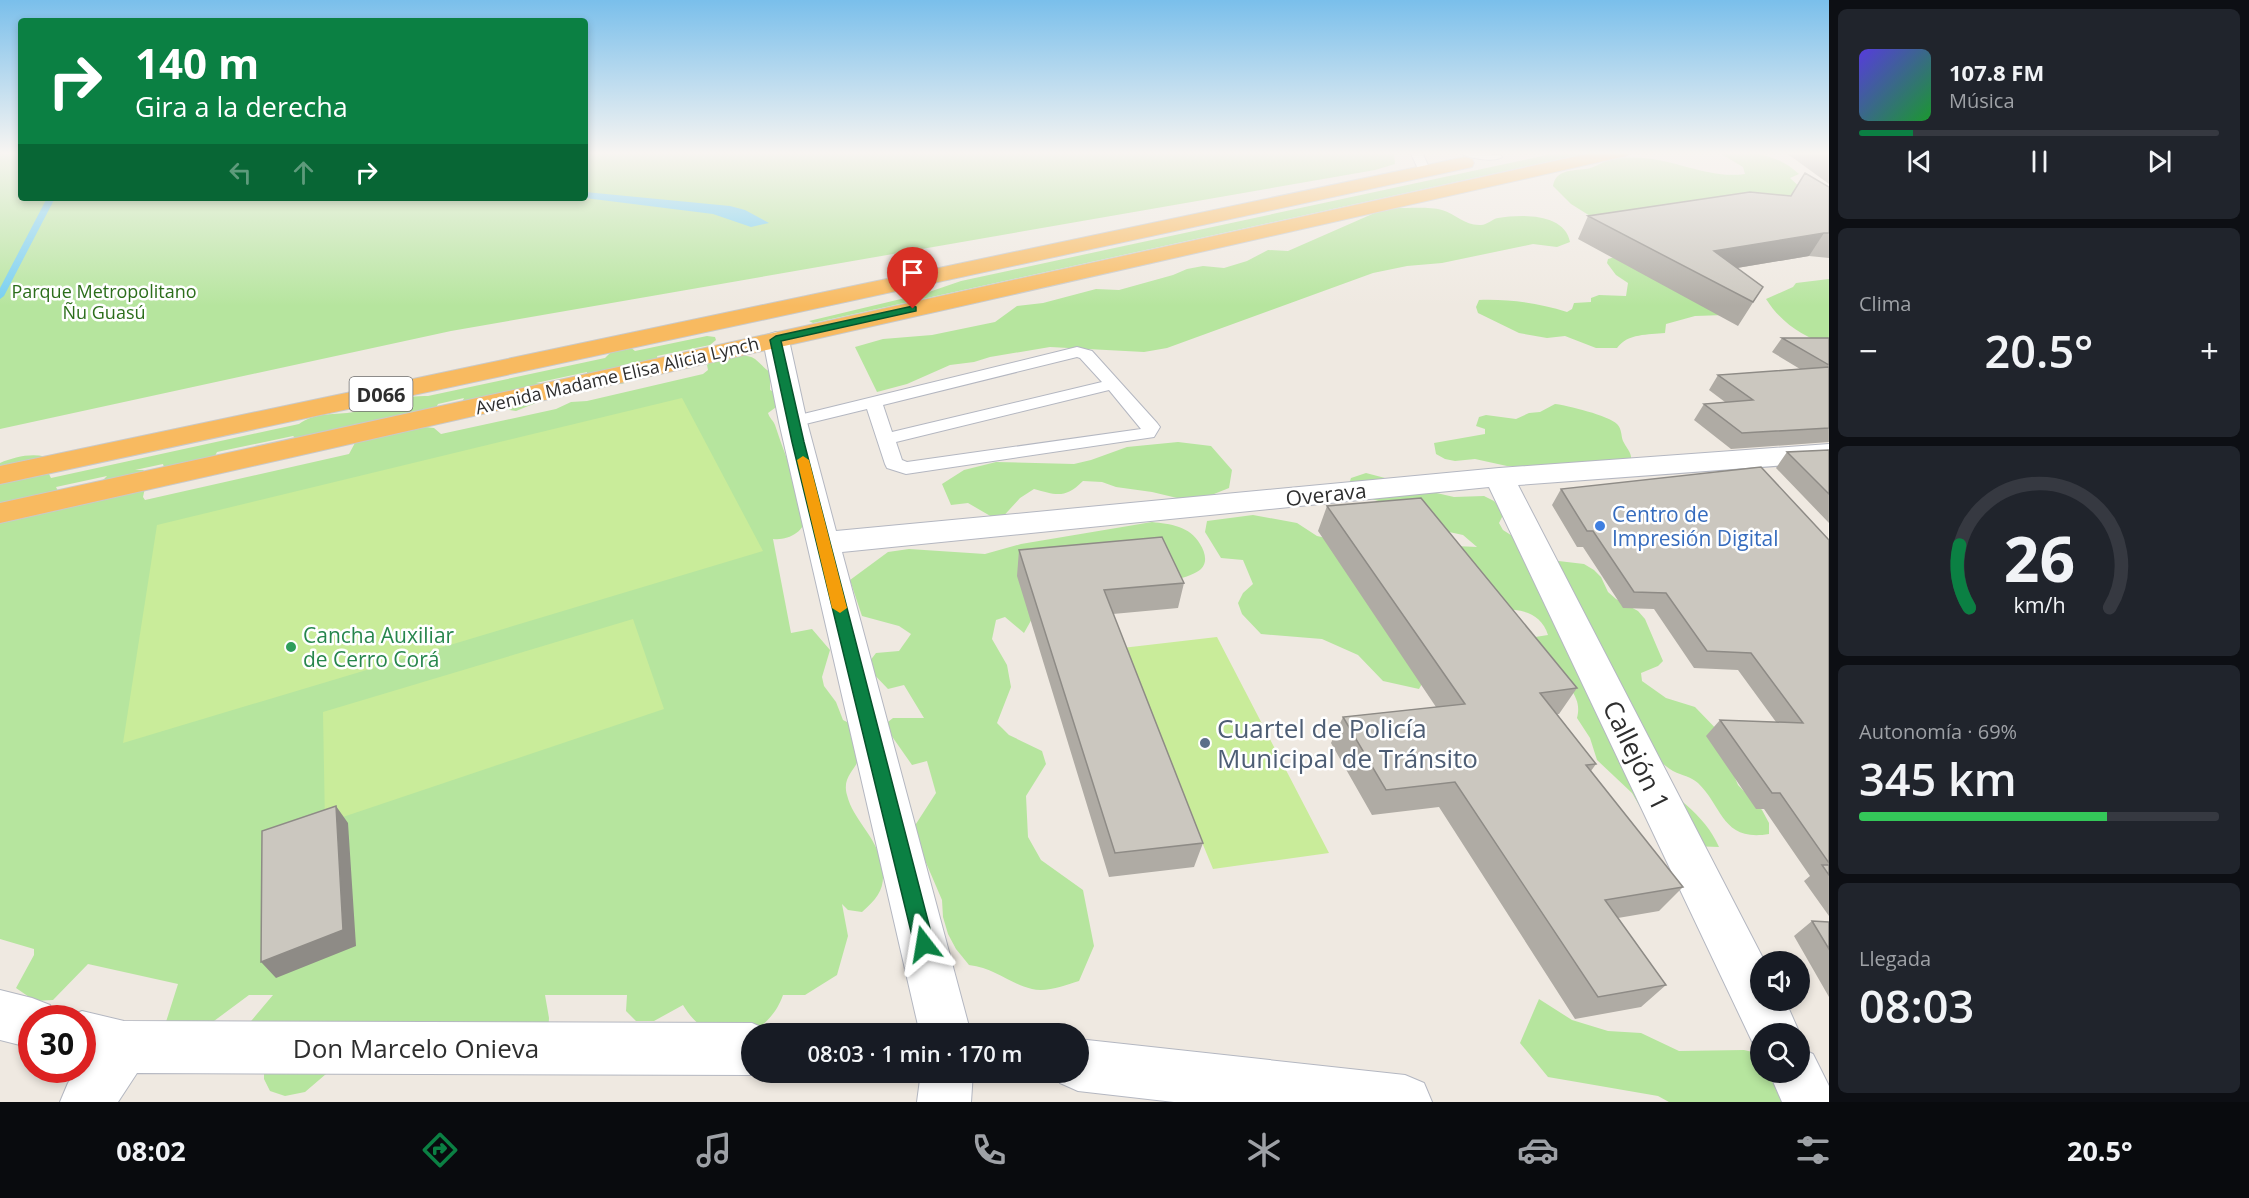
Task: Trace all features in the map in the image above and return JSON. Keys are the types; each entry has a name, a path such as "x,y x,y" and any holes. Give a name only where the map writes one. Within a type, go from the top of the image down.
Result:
{"highway":[{"path":"768,325 943,284 959,270 1276,203"},
{"name":"Avenida Madame Elisa Alicia Lynch","path":"0,475 768,325 1367,203"},
{"name":"Avenida Madame Elisa Alicia Lynch","path":"0,513 768,325"}],"street":[{"path":"768,325 943,1023"},
{"name":"Overava","path":"824,543 1499,477 1829,453"},
{"path":"1747,458 1770,482"},
{"name":"Callejón 1","path":"1499,477 1770,1023"},
{"path":"0,1015 18,1020"},
{"path":"87,1102 103,1042"},
{"name":"Don Marcelo Onieva","path":"103,1042 741,1049"},
{"path":"1089,1066 1404,1102"},
{"path":"944,1102 946,1083"},
{"path":"1800,1083 1809,1102"}],"lane":[{"path":"793,422 873,402 1077,352 1086,354 1151,427 1148,433 906,468 894,464 873,402"},
{"path":"885,439 1114,384"}],"green space":[{"name":"Parque Metropolitano Ñu Guasú","path":"0,203 1183,203 451,331 0,429"},
{"path":"1322,203 1358,203 813,323 809,321 926,293 961,281"},
{"path":"1570,203 1774,203 1619,234"},
{"path":"1386,208 1436,209 1475,225 1483,225 1507,217 1541,218 1560,225 1570,242 1557,247 1533,244 1442,263 1407,266 1373,273 1167,348 1144,352 1050,347 950,365 907,384 877,392 855,347 883,339 932,335 995,322 1017,306 1043,303 1096,289 1119,290 1187,269 1203,266 1224,268 1247,261 1268,250 1288,251"},
{"path":"1622,255 1724,315 1695,316 1666,324 1665,333 1633,337 1617,348 1596,348 1565,336 1547,338 1519,333 1478,313 1476,307 1479,300 1524,302 1567,312 1572,309 1574,303 1591,302 1591,298 1599,295 1626,296 1628,283 1616,275 1607,263 1608,259"},
{"path":"1829,279 1829,346 1794,328 1772,308 1766,299 1793,287 1796,283"},
{"path":"707,336 715,337 716,340 710,345 657,356 658,361 649,369 626,383 599,381 587,377 587,372 536,383 552,385 548,398 516,411 462,402 464,398 438,404 425,427 434,428 441,434 556,409 571,402 587,401 703,374 708,370 707,365 723,357 744,355 755,359 770,372 770,390 783,396 779,405 768,413 775,425 806,514 803,525 796,534 773,539 791,633 812,629 830,650 822,677 824,686 836,702 843,720 853,725 859,750 859,759 846,782 847,795 854,812 875,845 883,873 880,891 862,912 848,910 842,904 848,936 837,975 805,995 783,995 772,1016 765,1023 741,1023 741,1032 705,1028 690,1016 683,1005 654,1021 636,1021 626,1011 627,995 545,995 549,1018 548,1034 354,1050 305,1092 285,1096 270,1091 264,1079 264,1063 241,1033 273,995 249,995 214,1021 177,1032 165,1025 178,984 88,964 53,1000 35,1001 16,988 34,955 34,949 0,939 0,463 35,455 49,458 55,461 48,472 51,478 299,424 312,417 364,410 407,398 428,396 605,358 614,349 629,346 635,351","holes":["293,436 298,440 356,441 349,454 145,500 143,497 148,474 143,470 135,470 163,464 165,471 212,462 217,452","107,476 96,487 60,495 56,487"]},
{"name":"Cancha Auxiliar de Cerro Corá","path":"682,398 763,551 123,743 157,525"},
{"path":"1555,404 1597,414 1617,424 1631,454 1632,466 1507,466 1475,459 1455,461 1436,454 1434,443 1485,434 1485,429 1476,426 1479,417 1486,415 1516,419 1529,413 1540,412"},
{"path":"1178,442 1211,446 1232,470 1229,488 1194,502 1152,492 1116,487 1102,482 1083,481 1071,491 1060,494 1034,489 1020,498 999,521 968,503 951,505 942,484 964,470 996,462 1074,464 1127,447"},
{"path":"1366,473 1385,478 1393,483 1454,497 1484,496 1494,501 1504,513 1499,523 1503,530 1550,560 1584,564 1594,570 1601,577 1608,592 1638,611 1645,619 1663,661 1658,666 1641,673 1642,681 1666,698 1695,707 1724,737 1738,785 1762,810 1769,823 1769,834 1753,835 1732,828 1698,783 1646,754 1644,771 1696,814 1713,835 1719,847 1691,846 1653,829 1632,793 1597,760 1590,738 1577,718 1577,703 1571,689 1517,640 1548,635 1544,626 1538,619 1524,612 1506,609 1489,610 1456,546 1477,547 1463,535 1440,530 1382,502 1361,496 1349,484 1351,478"},
{"path":"1253,515 1297,523 1317,536 1326,538 1424,680 1419,689 1383,681 1358,655 1322,639 1261,634 1242,614 1238,603 1243,593 1253,584 1243,560 1221,558 1205,532 1207,521"},
{"path":"1152,522 1179,527 1191,533 1202,547 1205,557 1201,569 1191,575 1151,585 1043,599 1024,633 1005,617 996,620 992,639 1007,665 1011,687 997,723 1009,735 1042,751 1046,764 1026,796 1028,837 1041,860 1083,890 1094,946 1079,981 1050,989 1032,989 987,969 969,965 948,934 943,917 942,900 912,830 936,793 927,761 912,765 884,725 893,718 924,718 904,685 888,689 866,666 876,653 899,651 911,634 899,626 862,616 850,580 888,552 909,549 985,554 1021,544"},
{"path":"633,619 664,709 325,823 323,712"},
{"path":"1217,637 1329,853 1213,869 1122,648"},
{"path":"1539,999 1572,1020 1608,1031 1641,1033 1679,1051 1750,1051 1750,1083 1810,1082 1829,1102 1669,1102 1658,1096 1548,1077 1520,1043"}],"water":[{"path":"628,203 703,203 730,206 745,210 769,223 751,227 713,214"}],"building":[{"path":"1673,203 1829,203 1829,233 1714,251 1763,287 1753,302 1588,216"},
{"path":"1782,338 1829,338 1829,365"},
{"path":"1829,367 1829,428 1742,433 1704,404 1753,400 1718,375"},
{"path":"1829,450 1829,494 1787,452"},
{"path":"1761,467 1829,540 1829,863 1780,793 1772,793 1720,720 1803,723 1751,653 1707,651 1666,593 1634,592 1593,531 1587,531 1561,489"},
{"path":"1421,498 1577,688 1540,693 1596,764 1586,765 1683,887 1605,900 1666,985 1598,997 1455,782 1386,790 1343,717 1465,704 1327,506"},
{"path":"1162,537 1184,583 1104,590 1203,843 1115,853 1019,550"},
{"path":"336,806 343,930 261,962 262,831"},
{"path":"1822,865 1829,865 1829,875"},
{"path":"1812,921 1829,922 1829,949"}],"waterway":[{"path":"0,296 48,203"}],"slow traffic":[{"path":"803,460 840,608"}],"place":[{"name":"Centro de Impresión Digital","path":"1600,526"},
{"name":"Cancha Auxiliar de Cerro Corá","path":"291,647"},
{"name":"Cuartel de Policía Municipal de Tránsito","path":"1205,743"}],"route":[{"path":"913,309 776,340 793,422 924,944"}]}
